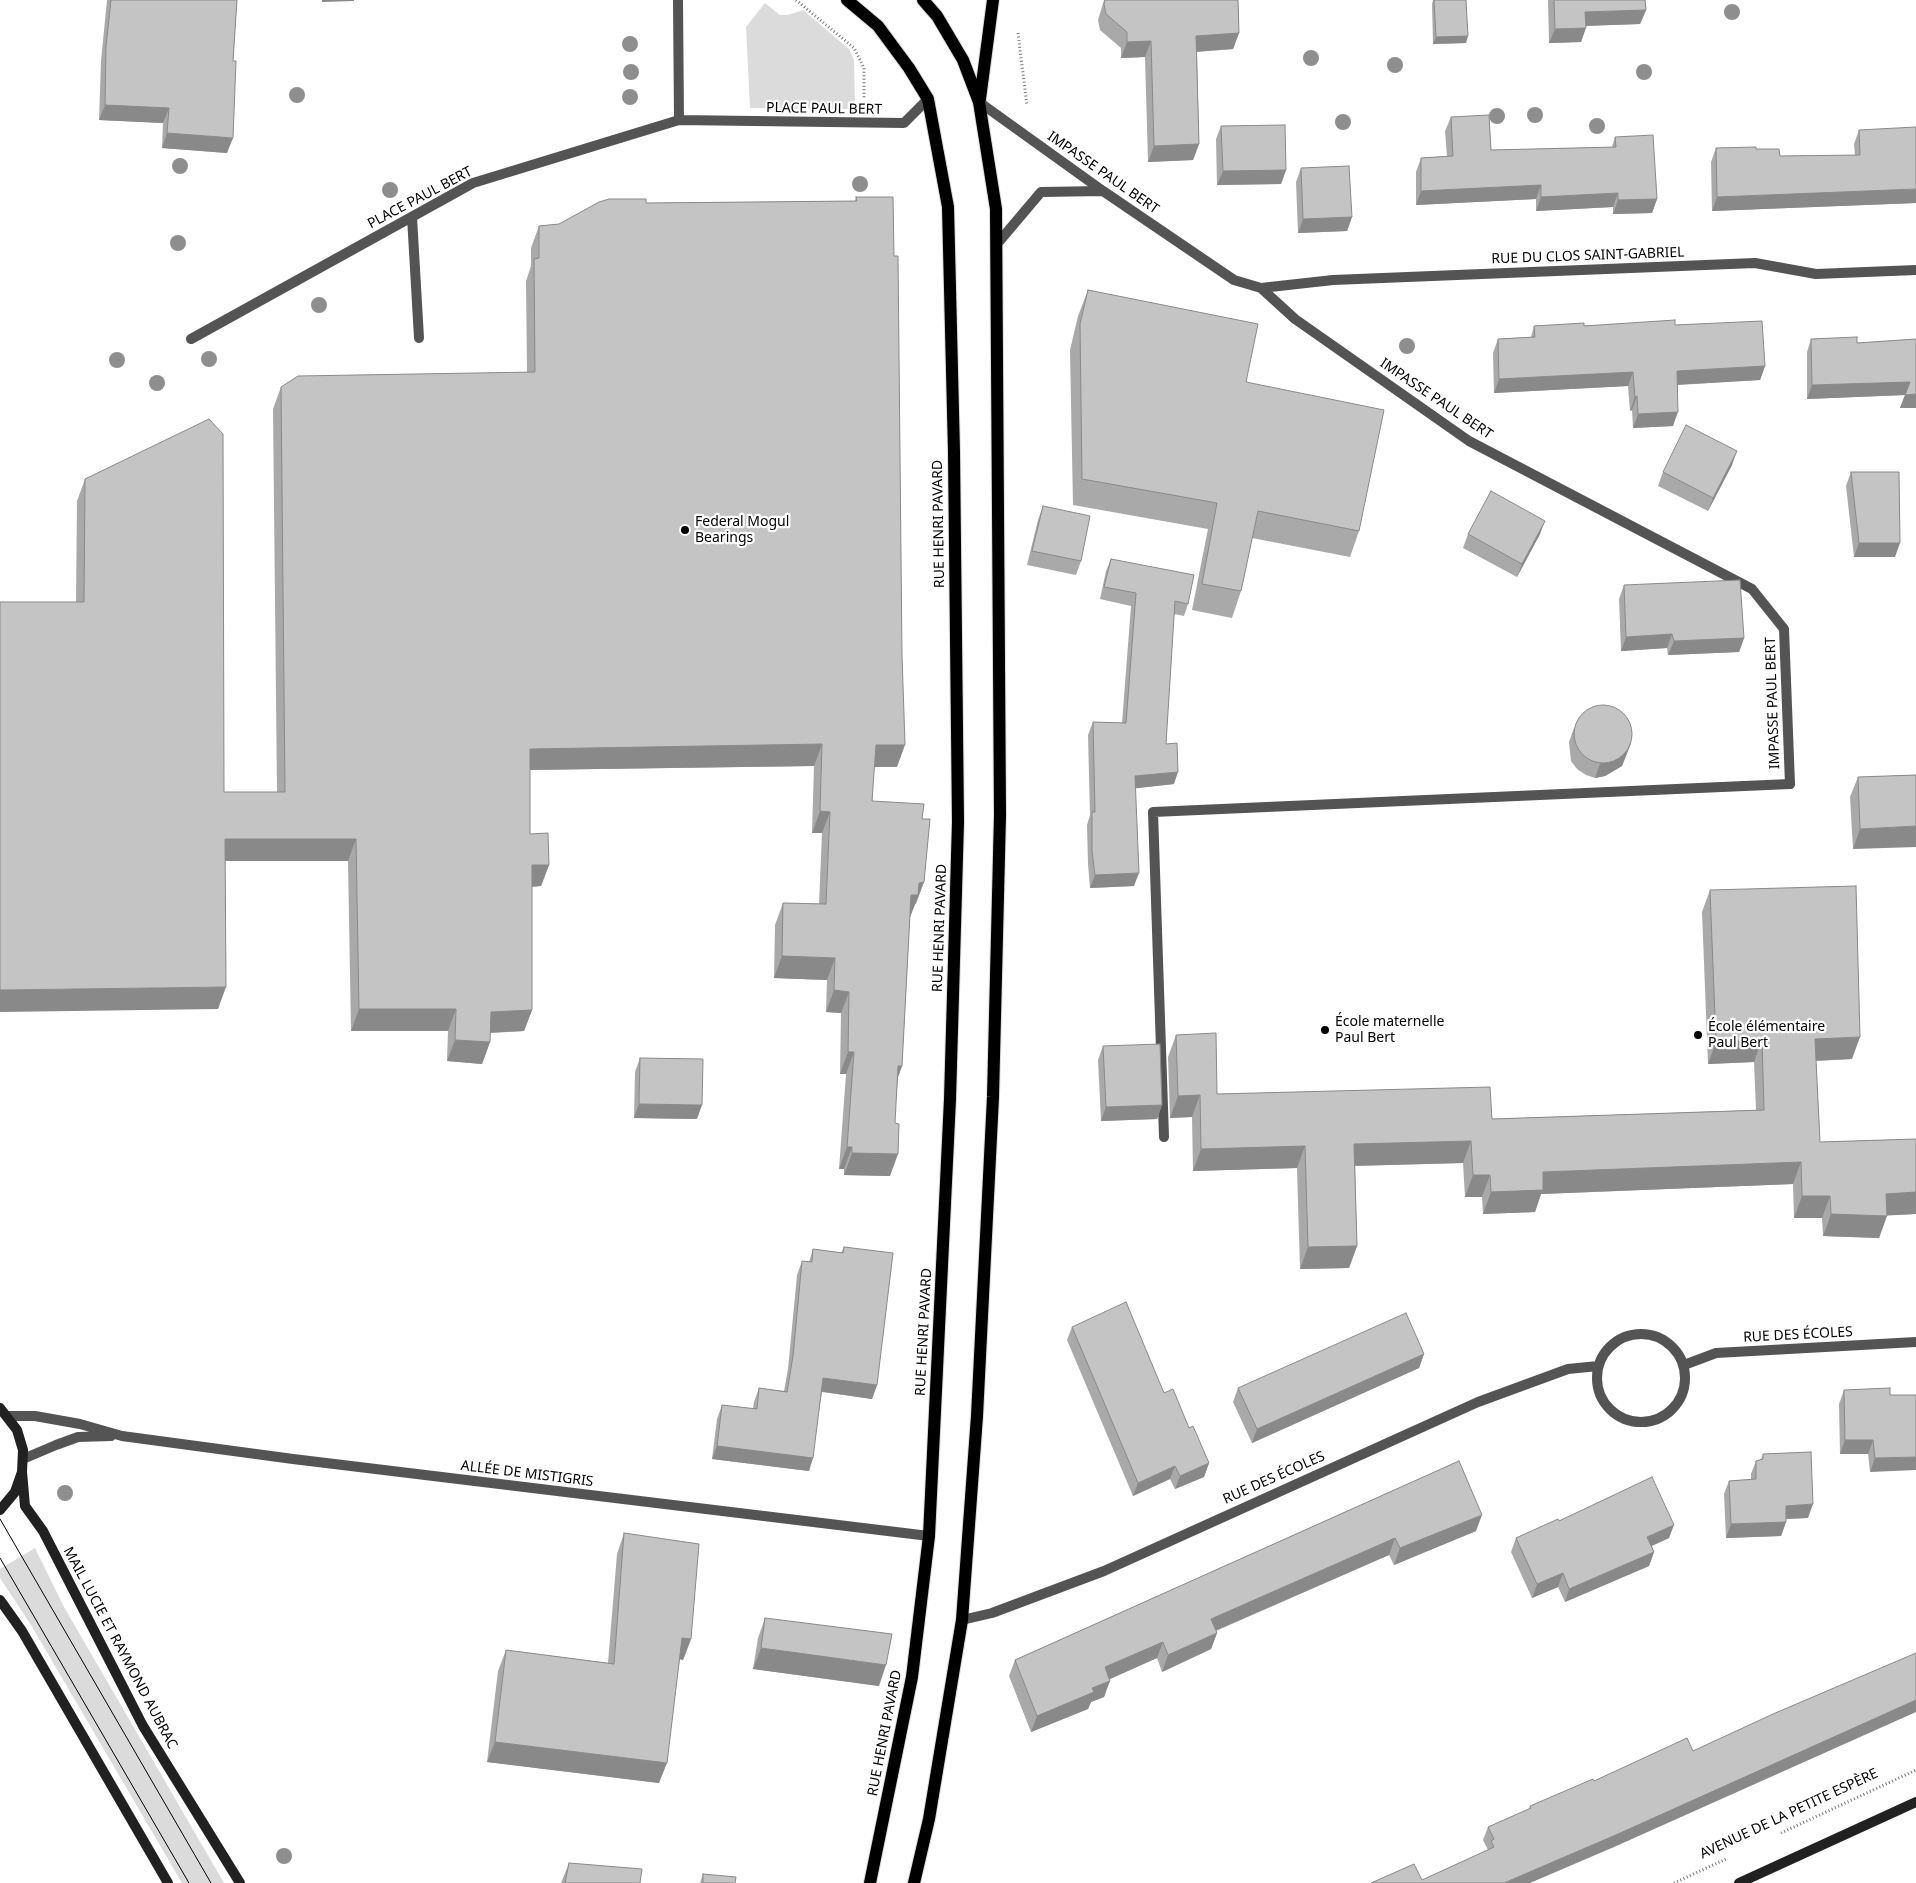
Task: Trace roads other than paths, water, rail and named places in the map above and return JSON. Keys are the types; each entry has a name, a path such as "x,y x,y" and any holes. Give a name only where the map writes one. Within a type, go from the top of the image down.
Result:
{"main road":[{"name":"RUE HENRI PAVARD","path":"847,0 878,26 909,68 928,99 948,207 958,822 950,1109 929,1536 912,1677 870,1883"},
{"path":"914,1883 928,1819 962,1620 976,1416 994,1087 1000,815 996,209 979,102 963,60 937,16 922,0"},
{"path":"979,102 993,0"}],"street":[{"path":"678,0 679,120"},
{"name":"PLACE PAUL BERT","path":"191,339 473,183 679,120 904,123 928,99"},
{"name":"IMPASSE PAUL BERT","path":"979,102 1234,280 1261,288 1295,318 1468,441 1752,589 1784,629 1790,784 1153,812 1164,1137"},
{"path":"997,244 1040,192 1104,191"},
{"path":"412,217 420,338"},
{"name":"RUE DU CLOS SAINT-GABRIEL","path":"1261,288 1333,280 1755,263 1816,274 1916,270"},
{"path":"1639,1333 1660,1337 1678,1352 1684,1365 1684,1391 1674,1408 1658,1419 1630,1422 1608,1408 1601,1398 1596,1382 1598,1366 1607,1349 1622,1337 1639,1333"},
{"name":"RUE DES ÉCOLES","path":"1684,1365 1716,1353 1916,1342"},
{"name":"RUE DES ÉCOLES","path":"962,1620 992,1614 1104,1571 1478,1402 1568,1369 1598,1366"},
{"path":"4,1412 80,1424 122,1436"},
{"path":"0,1510 15,1492 22,1472 23,1460 23,1450 17,1430 4,1412"},
{"path":"23,1460 56,1444 78,1437 122,1436"},
{"name":"ALLÉE DE MISTIGRIS","path":"122,1436 292,1459 929,1536"},
{"name":"MAIL LUCIE ET RAYMOND AUBRAC","path":"22,1472 24,1506 43,1531 143,1726 240,1883"},
{"path":"0,1600 22,1631 168,1883"},
{"path":"1739,1883 1916,1802"}],"tram line":[{"path":"0,1519 211,1883"},
{"path":"0,1558 189,1883"}],"place":[{"name":"Federal Mogul Bearings","path":"685,530"},
{"name":"École maternelle Paul Bert","path":"1325,1030"},
{"name":"École élémentaire Paul Bert","path":"1698,1035"}]}
